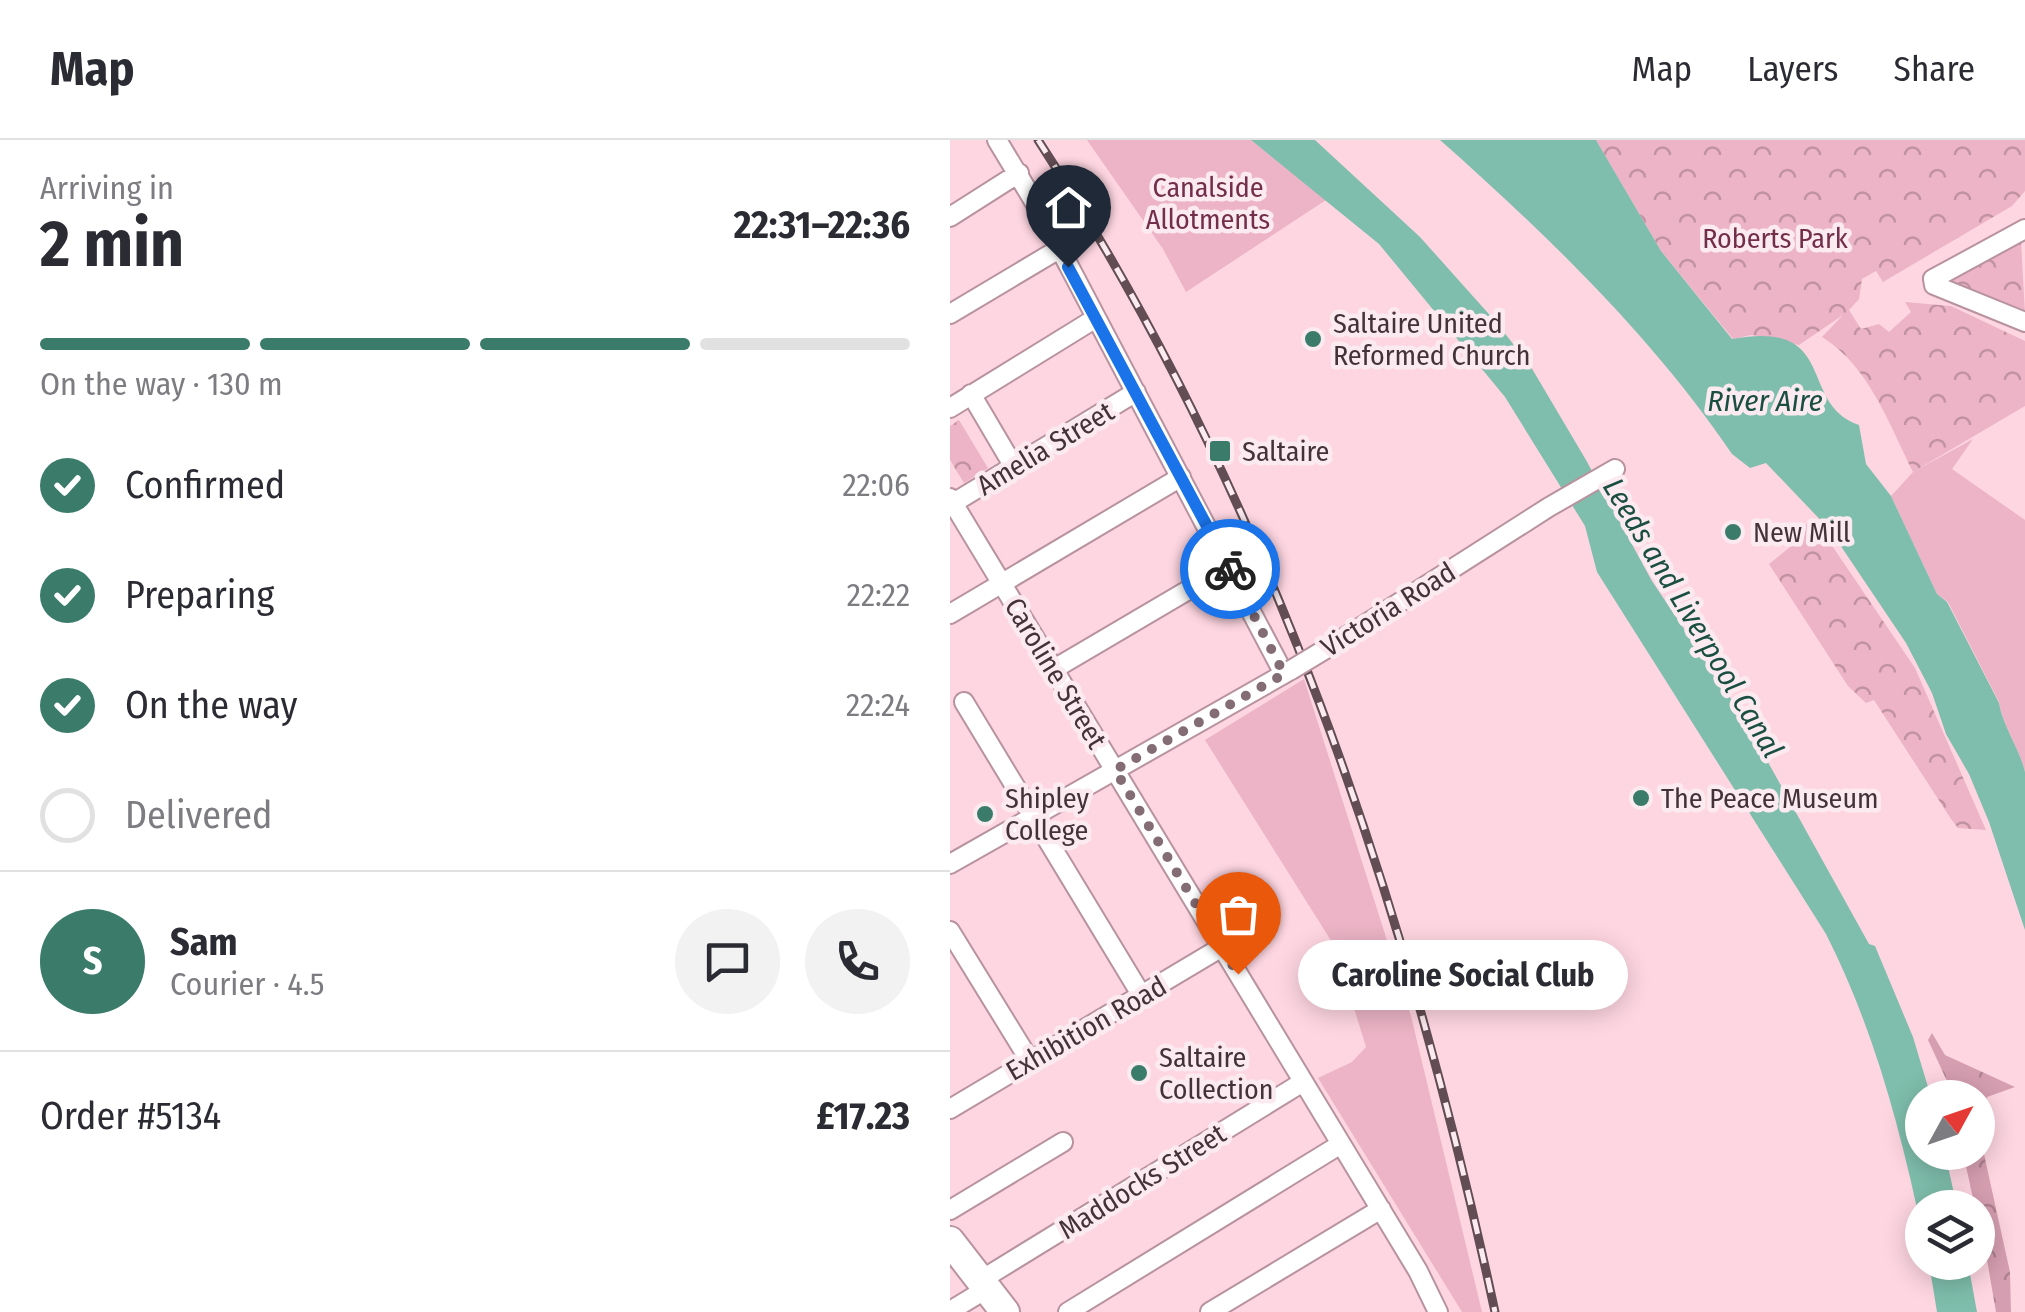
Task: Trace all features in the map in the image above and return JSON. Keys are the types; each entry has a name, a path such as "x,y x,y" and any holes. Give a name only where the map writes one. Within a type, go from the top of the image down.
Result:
{"main road":[{"path":"950,1241 1004,1312"}],"street":[{"path":"997,140 1019,173 1287,672"},
{"path":"950,217 1019,173"},
{"path":"2025,229 1934,279 1934,285 2025,322"},
{"path":"950,314 1059,249"},
{"path":"950,408 1096,318"},
{"name":"Amelia Street","path":"951,502 1136,392"},
{"path":"971,394 1014,466"},
{"name":"Victoria Road","path":"950,864 1287,672 1612,471"},
{"path":"950,614 1180,478"},
{"name":"Caroline Street","path":"951,502 1418,1271 1438,1312"},
{"path":"1054,669 1229,566"},
{"path":"964,702 1142,996"},
{"path":"950,930 1030,1061"},
{"name":"Exhibition Road","path":"952,1103 1222,948"},
{"name":"Maddocks Street","path":"950,1311 984,1284 1304,1082"},
{"path":"950,1210 1063,1142"},
{"path":"1068,1312 1341,1144"},
{"path":"1210,1312 1380,1209"}],"green space":[{"name":"Canalside Allotments","path":"1087,140 1251,140 1326,200 1186,292 1163,249"},
{"name":"Roberts Park","path":"1596,140 2025,140 2025,191 2012,206 1883,282 1876,271 1862,279 1859,299 1849,310 1861,329 1879,324 1889,332 1911,312 1905,302 1951,306 2025,341 2025,406 1913,472 1865,380 1822,337 1843,315 1799,345 1751,335 1733,339 1661,251"},
{"path":"2021,241 2025,314 1951,288 1952,277"},
{"path":"959,420 988,468 964,483 950,460 950,426"},
{"path":"1973,439 1952,469 2025,520 2025,772 1999,702 1948,602 1937,594 1891,496 1913,472"},
{"path":"1809,523 1818,525 1915,668 1986,830 1958,828 1874,700 1866,703 1848,686 1769,564 1805,535 1801,527"},
{"path":"1304,679 1411,1016 1482,1312 1462,1312 1318,1078 1352,1062 1366,1047 1335,947 1205,740"},
{"path":"1932,1033 1945,1055 2015,1087 1995,1094 1995,1080 1947,1080 1928,1040"},
{"path":"1967,1170 1987,1170 1992,1190 1971,1190"},
{"path":"1995,1204 2010,1272 2011,1312 1996,1312 1990,1280 1995,1280"}],"water":[{"path":"1251,140 1315,140 1420,237 1531,367 1652,581 1766,751 1764,755 1869,944 1875,946 1913,1037 1926,1080 1905,1080 1905,1158 1884,1080 1858,1006 1826,934 1597,572 1585,526 1505,397 1379,244"},
{"name":"River Aire","path":"1440,140 1596,140 1661,251 1732,339 1766,336 1789,341 1813,367 1828,400 1840,414 1859,425 1866,464 1891,496 1937,594 1947,602 1999,703 2025,772 2025,930 1989,822 1969,774 1946,734 1932,693 1906,643 1830,530 1766,463 1750,468 1732,454 1668,369 1596,288"},
{"path":"1908,1170 1949,1170 1953,1190 1912,1190"},
{"path":"1932,1280 1971,1280 1977,1312 1937,1312"}],"railway":[{"path":"1038,140 1120,275 1194,415 1261,558 1320,705 1373,854 1419,1005 1460,1158 1495,1312"}],"way so far":[{"path":"1230,569 1284,674 1115,770 1238,974"}],"place":[{"name":"Saltaire United Reformed Church","path":"1313,339"},
{"name":"Saltaire","path":"1220,451"},
{"name":"New Mill","path":"1733,532"},
{"name":"The Peace Museum","path":"1641,798"},
{"name":"Shipley College","path":"985,814"},
{"name":"Caroline Social Club","path":"1238,974"},
{"name":"Saltaire Collection","path":"1139,1073"}],"route":[{"path":"1068,267 1230,569"}],"water label":[{"name":"Leeds and Liverpool Canal","path":"1693,618"}]}
